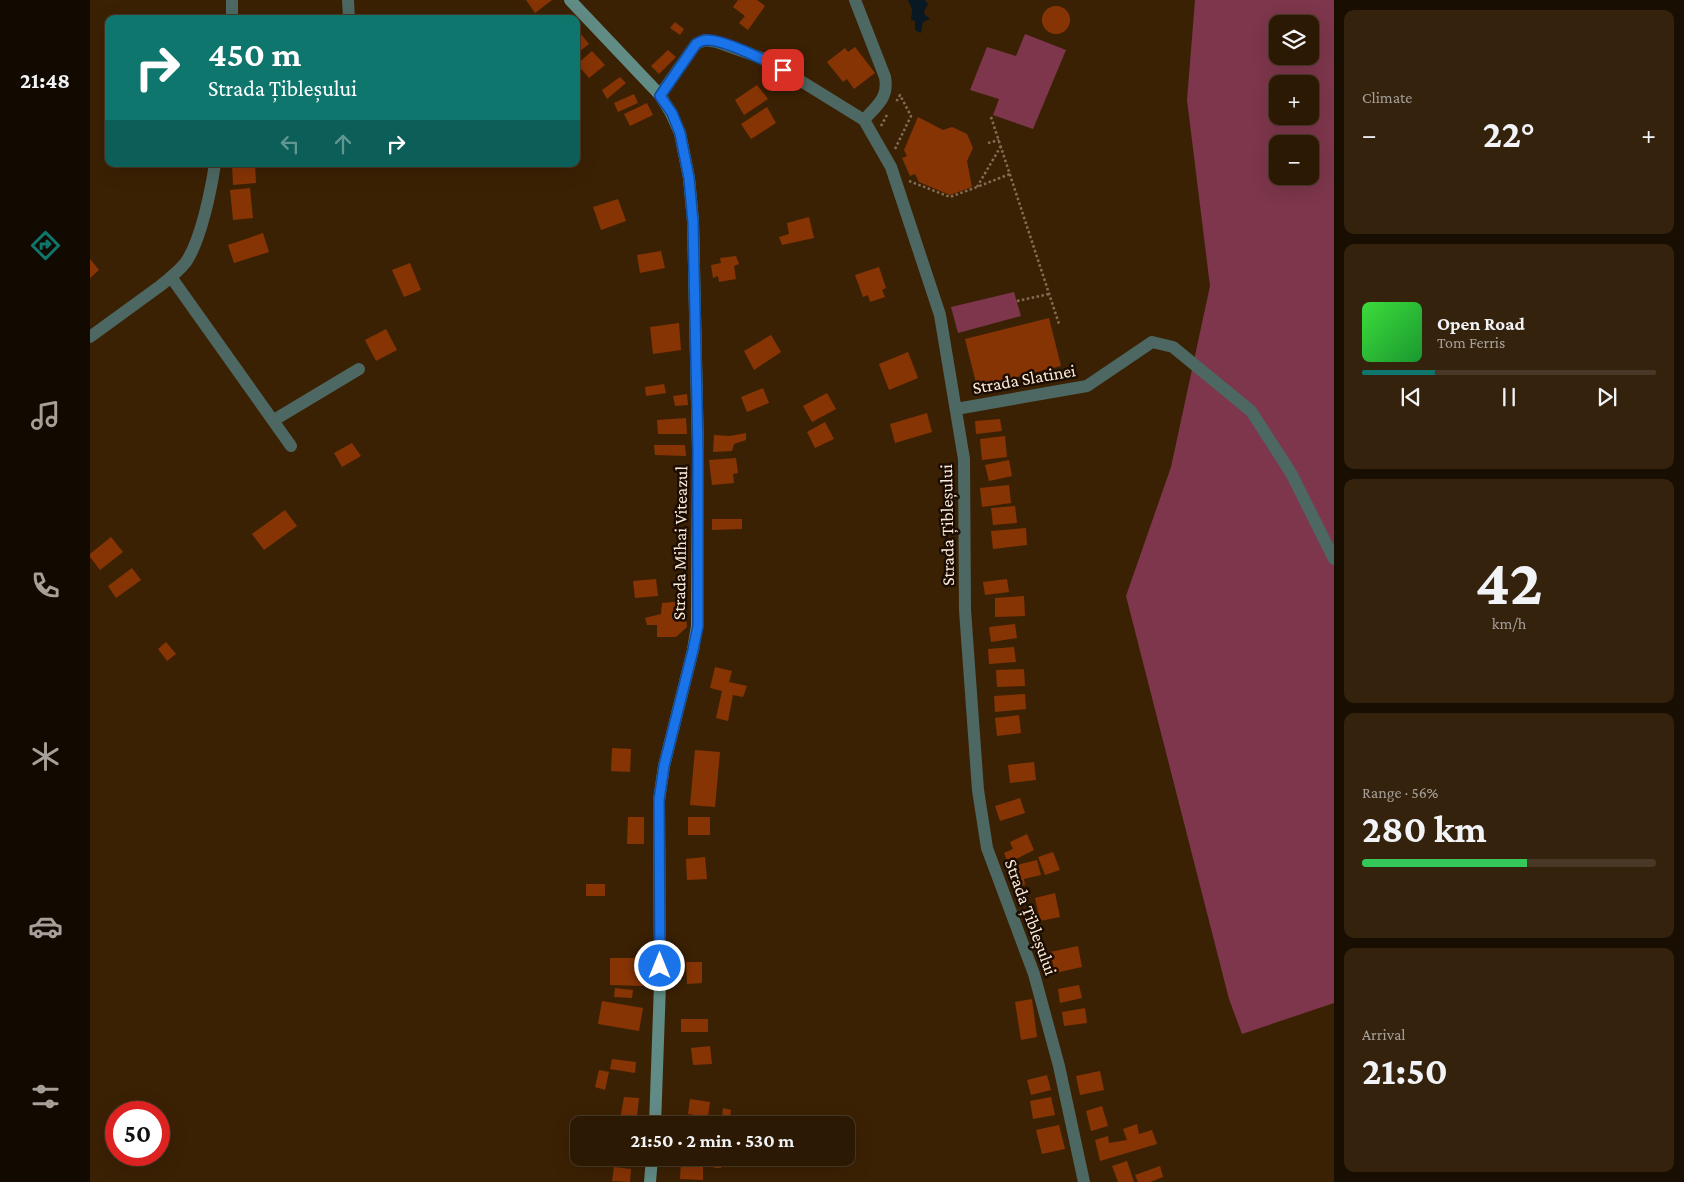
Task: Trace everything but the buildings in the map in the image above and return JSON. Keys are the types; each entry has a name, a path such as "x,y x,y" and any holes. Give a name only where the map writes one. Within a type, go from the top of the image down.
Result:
{"main road":[{"name":"Strada Mihai Viteazul","path":"570,0 660,96 672,113 680,133 689,178 693,222 698,451 698,626 664,766 659,800 660,984 655,1116"},
{"path":"650,1182 651,1166"}],"street":[{"path":"232,0 232,15"},
{"path":"348,0 349,15"},
{"path":"660,96 696,44 705,40 717,42 767,60 864,120 885,96 887,87 885,77 855,0"},
{"name":"Strada Țibleșului","path":"864,120 891,167 940,315 964,458 965,610 978,790 986,838 998,880 1034,974 1059,1066 1084,1182"},
{"path":"90,337 172,278 186,262 195,246 201,229 214,167"},
{"path":"172,278 291,446"},
{"name":"Strada Slatinei","path":"956,409 1087,386 1152,342 1173,347 1251,411 1292,473 1334,560"},
{"path":"274,420 360,369"}],"path":[{"path":"873,137 900,95 911,116 895,151"},
{"path":"991,117 1059,324"},
{"path":"988,143 999,140"},
{"path":"977,187 1001,146"},
{"path":"908,181 950,197 1010,174"},
{"path":"1017,301 1049,294"}],"shaded area":[{"path":"1195,0 1334,0 1334,1003 1242,1034 1229,999 1126,596 1171,467 1210,286 1187,100"},
{"path":"1025,34 1066,50 1033,129 993,115 999,99 970,90 987,47 1016,56"},
{"path":"1014,292 1021,316 958,333 951,307"}],"water":[{"path":"908,0 925,0 928,4 924,11 925,15 930,19 923,22 921,33 915,30 915,21 911,20 912,9"}],"route":[{"path":"660,966 659,800 664,766 698,626 698,451 693,222 686,156 680,133 672,113 660,96 696,44 705,40 717,42 767,60 783,70"}]}
